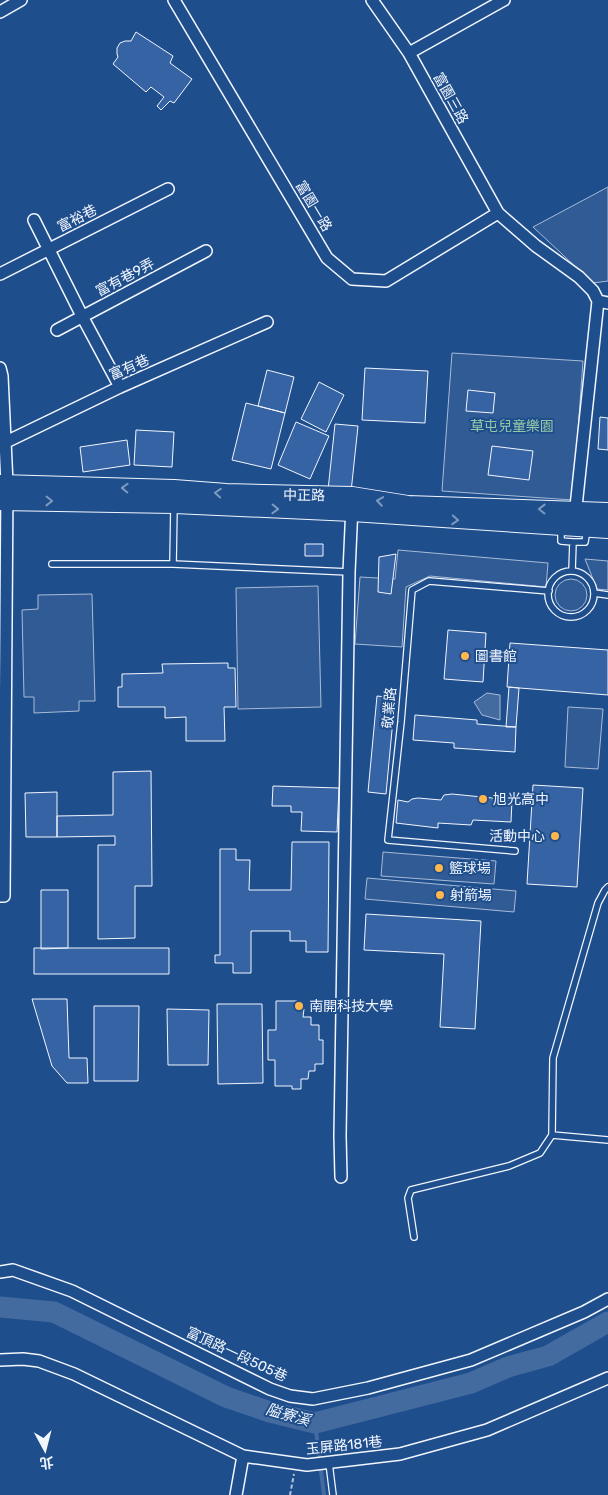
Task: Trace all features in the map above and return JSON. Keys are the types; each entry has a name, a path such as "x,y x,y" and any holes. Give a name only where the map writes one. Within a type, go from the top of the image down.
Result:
{"main road":[{"name":"中正路","path":"3,492 174,497 226,493 608,529"},
{"name":"中正路","path":"574,526 608,512"}],"street":[{"path":"0,12 22,0"},
{"name":"富園一路","path":"174,0 327,258 352,279 386,281 498,213"},
{"name":"富園三路","path":"372,0 409,53 498,213 536,246 579,277 603,302"},
{"path":"409,53 504,0"},
{"name":"富裕巷","path":"0,274 168,189"},
{"path":"34,220 120,387"},
{"name":"富有巷9弄","path":"57,330 206,250"},
{"path":"574,526 603,302"},
{"name":"富有巷","path":"6,442 120,387 266,322"},
{"path":"0,368 6,442 3,492 2,896"},
{"path":"341,1177 340,1136 349,572 352,504"},
{"name":"富頂路一段505巷","path":"0,1272 12,1270 72,1291 270,1389 290,1396 313,1398 368,1388 471,1360 584,1312 608,1299"},
{"name":"玉屏路181巷","path":"0,1360 23,1358 39,1361 74,1374 243,1456 306,1465 408,1452 487,1430 608,1378"},
{"path":"236,1495 243,1456"}],"lane":[{"path":"173,564 174,497"},
{"path":"572,571 574,526"},
{"path":"52,564 173,564 349,572"},
{"path":"572,571 584,575 589,580 593,586 594,593 593,600 586,612 579,616 571,617 563,616 556,612 551,606 548,591 556,577 572,571"},
{"name":"敬業路","path":"515,851 388,840 401,722 412,590 429,581 548,591"},
{"path":"594,593 608,594"},
{"path":"414,1237 408,1198 412,1190 509,1166 540,1153 552,1135 553,1058 598,903 608,887"},
{"path":"552,1135 608,1140"},
{"path":"329,1463 333,1495"}],"path":[{"path":"290,1495 295,1464"}],"shaded area":[{"path":"608,187 608,281 593,283 533,227"},
{"name":"草屯兒童樂園","path":"452,353 583,361 573,500 442,491"},
{"path":"398,550 548,563 546,587 430,576 406,587 402,647 355,644 360,577 395,579"},
{"path":"585,559 608,561 608,590 597,589"},
{"path":"571,579 577,580 582,584 586,589 586,601 582,606 577,610 571,611 565,610 560,606 556,601 555,595 556,589 560,584 565,580"},
{"path":"318,586 321,707 238,709 236,588"},
{"path":"92,594 95,701 79,701 79,711 34,713 34,697 24,697 22,610 38,609 38,595"},
{"path":"487,693 500,695 500,720 482,715 474,702"},
{"path":"568,707 603,709 598,769 565,767"},
{"name":"籃球場","path":"383,852 496,861 494,884 381,876"},
{"name":"射箭場","path":"367,878 516,891 514,912 365,899"}],"building":[{"path":"136,32 173,56 170,63 192,79 174,103 170,101 161,110 157,106 164,97 151,87 146,92 113,64 118,57 117,48 120,43 131,41"},
{"path":"365,368 428,371 425,423 362,420"},
{"path":"267,370 294,377 285,413 258,406"},
{"path":"319,382 344,395 326,432 301,419"},
{"path":"468,390 495,393 493,413 466,411"},
{"path":"246,403 285,413 271,469 232,460"},
{"path":"600,417 608,418 608,450 598,449"},
{"path":"296,422 329,436 310,479 278,465"},
{"path":"335,424 358,426 351,492 328,490"},
{"path":"136,430 174,432 172,467 134,465"},
{"path":"127,440 130,465 83,472 80,447"},
{"path":"492,446 533,451 529,480 488,475"},
{"path":"305,544 323,544 323,556 305,556"},
{"path":"396,554 391,594 378,592 379,557"},
{"name":"圖書館","path":"448,630 486,633 483,682 444,679"},
{"path":"510,643 608,650 608,695 507,687"},
{"path":"228,663 228,668 235,668 236,707 224,707 225,741 186,741 186,717 165,718 165,707 118,707 118,687 122,687 122,674 163,673 162,664"},
{"path":"509,687 519,688 516,727 506,727"},
{"path":"377,696 395,698 386,794 368,792"},
{"path":"415,715 477,720 477,724 516,727 515,752 454,748 454,743 413,740"},
{"path":"151,771 152,886 135,886 135,938 98,939 98,845 115,845 115,836 57,837 57,816 113,815 113,772"},
{"name":"活動中心","path":"533,785 583,788 577,887 527,884"},
{"path":"273,786 339,788 337,832 301,831 302,812 291,812 291,806 272,806"},
{"path":"57,792 57,837 26,837 25,793"},
{"path":"452,794 512,800 511,822 473,820 471,825 438,823 438,828 396,823 398,800 408,802 418,798 441,800 444,795"},
{"path":"292,842 329,842 328,952 306,952 306,941 290,941 290,931 251,931 251,973 233,973 233,963 215,963 215,955 220,955 220,849 236,849 236,860 250,860 249,890 291,890"},
{"path":"41,890 68,890 68,948 41,949"},
{"path":"366,914 481,921 475,1029 440,1027 444,954 364,950"},
{"path":"34,948 169,948 169,974 34,974"},
{"path":"32,999 67,999 69,1058 87,1058 88,1083 67,1083 52,1066"},
{"path":"276,1001 297,1001 297,1009 304,1009 303,1017 311,1017 311,1025 319,1025 319,1040 323,1040 323,1064 315,1064 315,1071 309,1071 308,1079 301,1079 301,1089 292,1089 292,1086 275,1086 275,1060 268,1060 268,1030 276,1030"},
{"path":"217,1004 262,1004 263,1083 218,1084"},
{"path":"94,1006 139,1006 138,1081 94,1081"},
{"path":"167,1009 209,1010 208,1065 168,1065"}],"waterway":[{"name":"隘寮溪","path":"0,1307 54,1312 226,1397 270,1412 315,1423 471,1383 508,1367 548,1356 608,1322"},
{"path":"315,1423 324,1495"}],"place":[{"name":"圖書館","path":"465,656"},
{"name":"旭光高中","path":"483,799"},
{"name":"活動中心","path":"555,836"},
{"name":"籃球場","path":"439,868"},
{"name":"射箭場","path":"440,895"},
{"name":"南開科技大學","path":"299,1006"}]}
